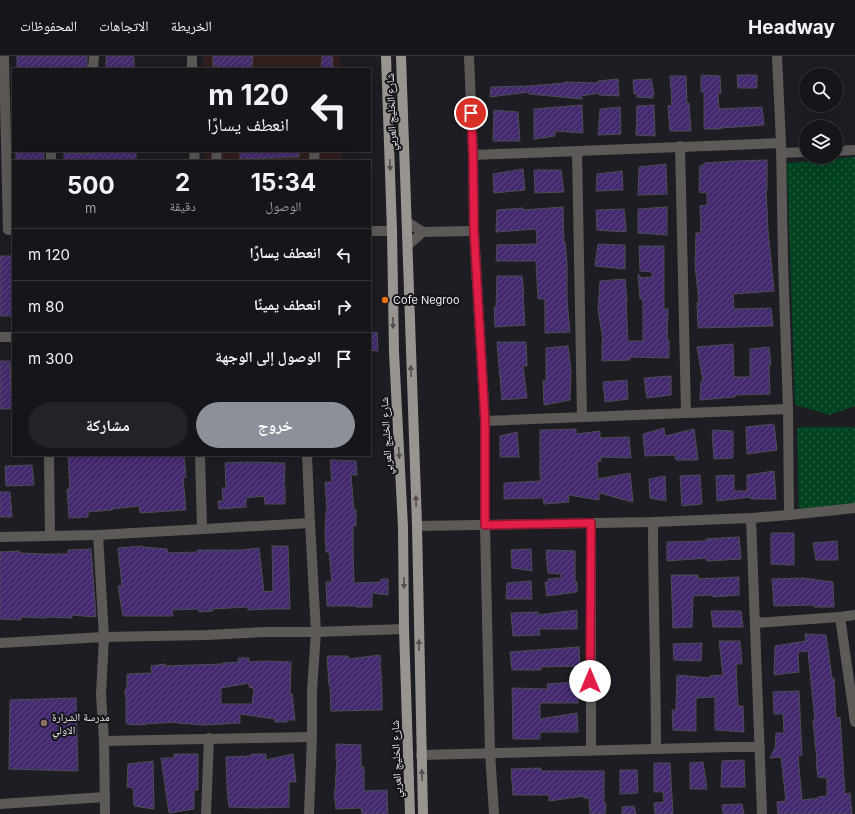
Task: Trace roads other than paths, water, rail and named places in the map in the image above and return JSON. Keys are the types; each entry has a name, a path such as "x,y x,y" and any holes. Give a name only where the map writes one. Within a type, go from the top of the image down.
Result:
{"main road":[{"name":"شارع الخليج العربي","path":"386,56 392,231 394,352 403,528 404,630 410,814"},
{"name":"شارع الخليج العربي","path":"401,56 417,526 423,814"},
{"path":"394,352 411,353"}],"street":[{"path":"4,56 10,123 7,231"},
{"path":"93,68 94,56"},
{"path":"192,56 192,68"},
{"path":"469,56 474,231 485,421 485,525 490,753 494,814"},
{"path":"777,56 788,409 789,515"},
{"path":"473,155 680,146 781,148 799,151"},
{"path":"680,146 686,413"},
{"path":"843,151 855,150"},
{"path":"577,151 582,417"},
{"path":"407,222 423,232 474,231"},
{"path":"371,231 392,231"},
{"path":"408,245 423,232"},
{"path":"0,337 12,337"},
{"path":"485,421 788,409"},
{"path":"49,456 50,536"},
{"path":"200,456 202,529"},
{"path":"307,456 316,632 312,691 309,814"},
{"path":"417,526 653,522 751,518 855,508"},
{"path":"751,518 762,814"},
{"path":"653,522 656,749"},
{"path":"0,537 98,535 310,523"},
{"path":"590,751 591,523"},
{"path":"98,535 104,637 101,695 104,740 105,814"},
{"path":"755,623 855,615"},
{"path":"840,617 855,720"},
{"path":"0,643 104,637 265,632 404,630"},
{"path":"104,740 312,737"},
{"path":"206,814 209,738"},
{"path":"421,755 760,747"},
{"path":"8,814 4,804 105,797"}],"place":[{"name":"Cofe Negroo","path":"385,300"},
{"name":"مدرسة الشرارة الاولي","path":"44,723"}]}
